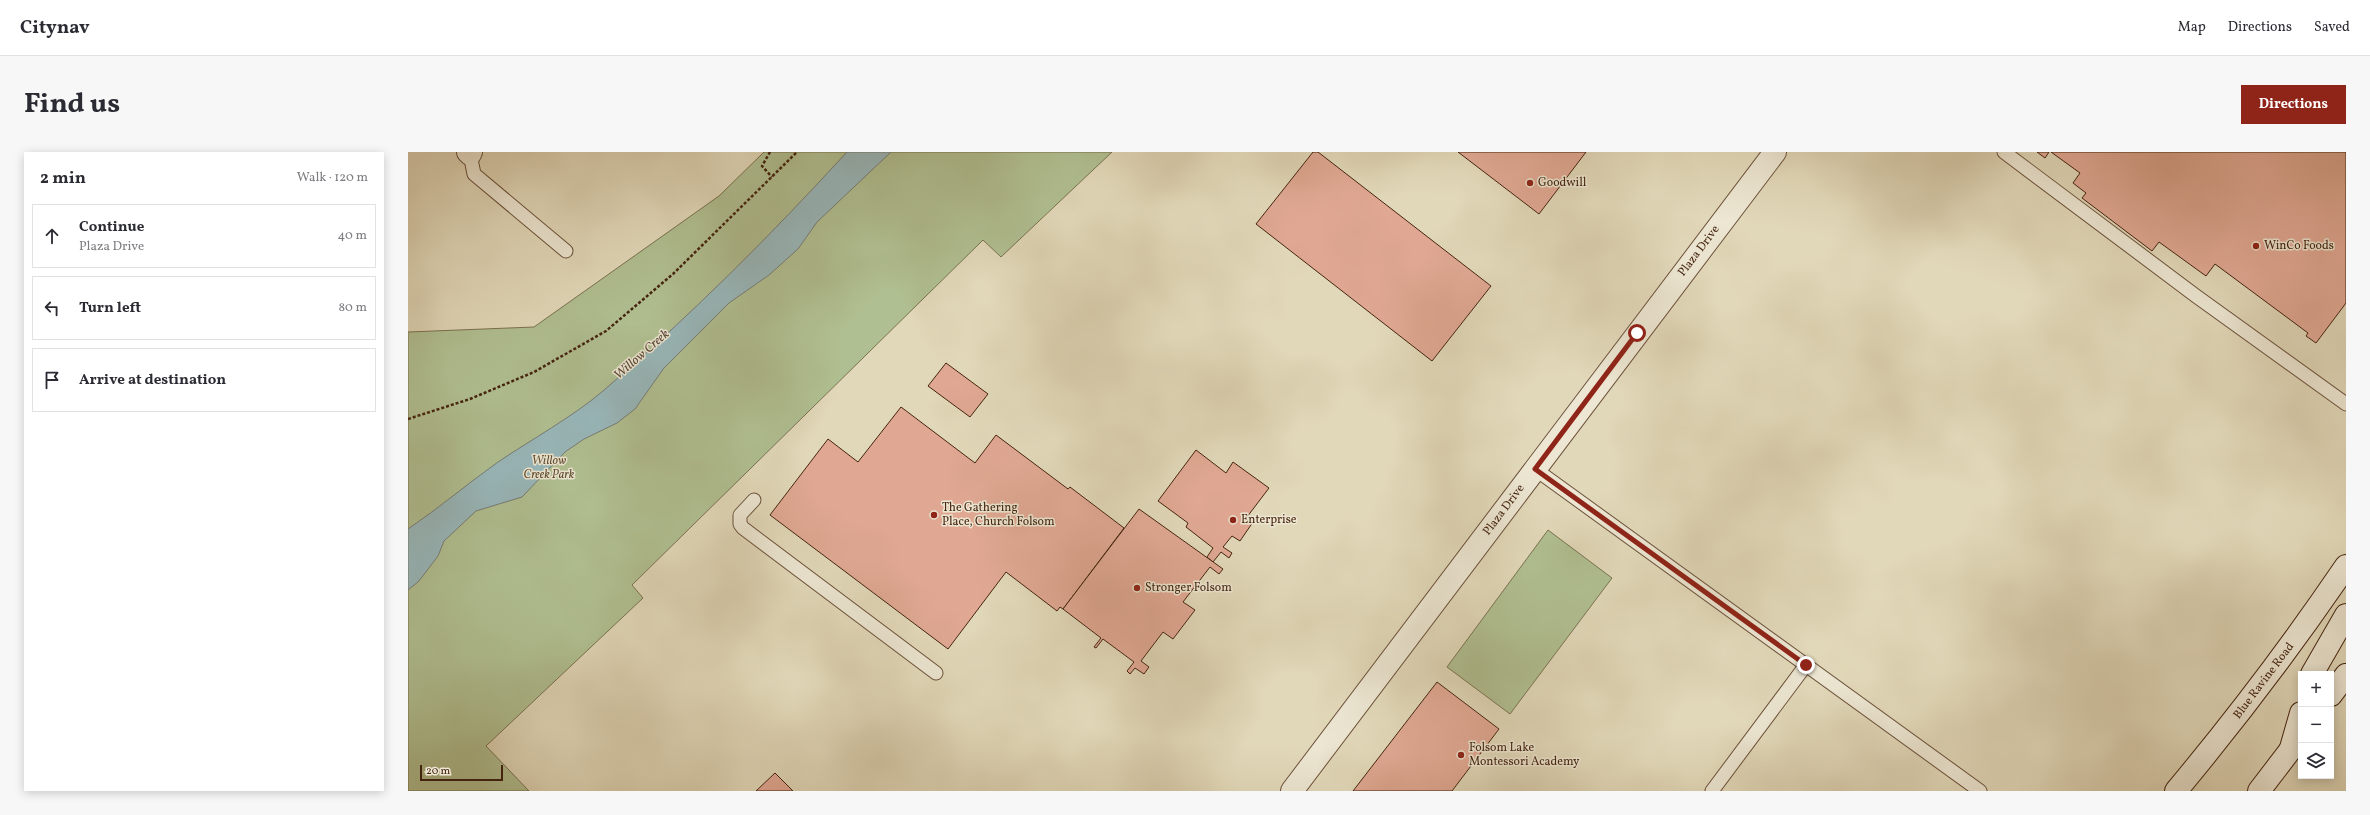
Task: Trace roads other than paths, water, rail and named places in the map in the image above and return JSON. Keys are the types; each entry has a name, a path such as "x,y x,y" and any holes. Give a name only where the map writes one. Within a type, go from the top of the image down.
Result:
{"street":[{"name":"Plaza Drive","path":"1292,791 1775,152"},
{"name":"Blue Ravine Road","path":"2176,791 2255,692 2305,626 2346,566"},
{"path":"2314,671 2346,615"},
{"path":"2334,691 2346,675"},
{"path":"2259,791 2296,743 2298,731"}],"lane":[{"path":"2004,152 2196,296 2346,404"},
{"path":"470,153 474,174 566,250"},
{"path":"1535,469 1980,791"},
{"path":"754,500 740,515 740,524 743,528 936,673"},
{"path":"1712,791 1806,665"}],"water":[{"path":"847,152 891,152 817,222 798,249 769,275 729,303 664,368 635,409 617,423 584,439 565,452 522,497 476,511 444,541 438,556 419,581 408,590 408,529 498,462 565,419 603,391 698,305"}],"place":[{"name":"Goodwill","path":"1530,183"},
{"name":"WinCo Foods","path":"2256,246"},
{"name":"The Gathering Place, Church Folsom","path":"934,515"},
{"name":"Enterprise","path":"1233,520"},
{"name":"Stronger Folsom","path":"1137,588"},
{"name":"Folsom Lake Montessori Academy","path":"1461,755"}],"water label":[{"name":"Willow Creek","path":"642,355"}],"park label":[{"name":"Willow Creek Park","path":"549,468"}]}
